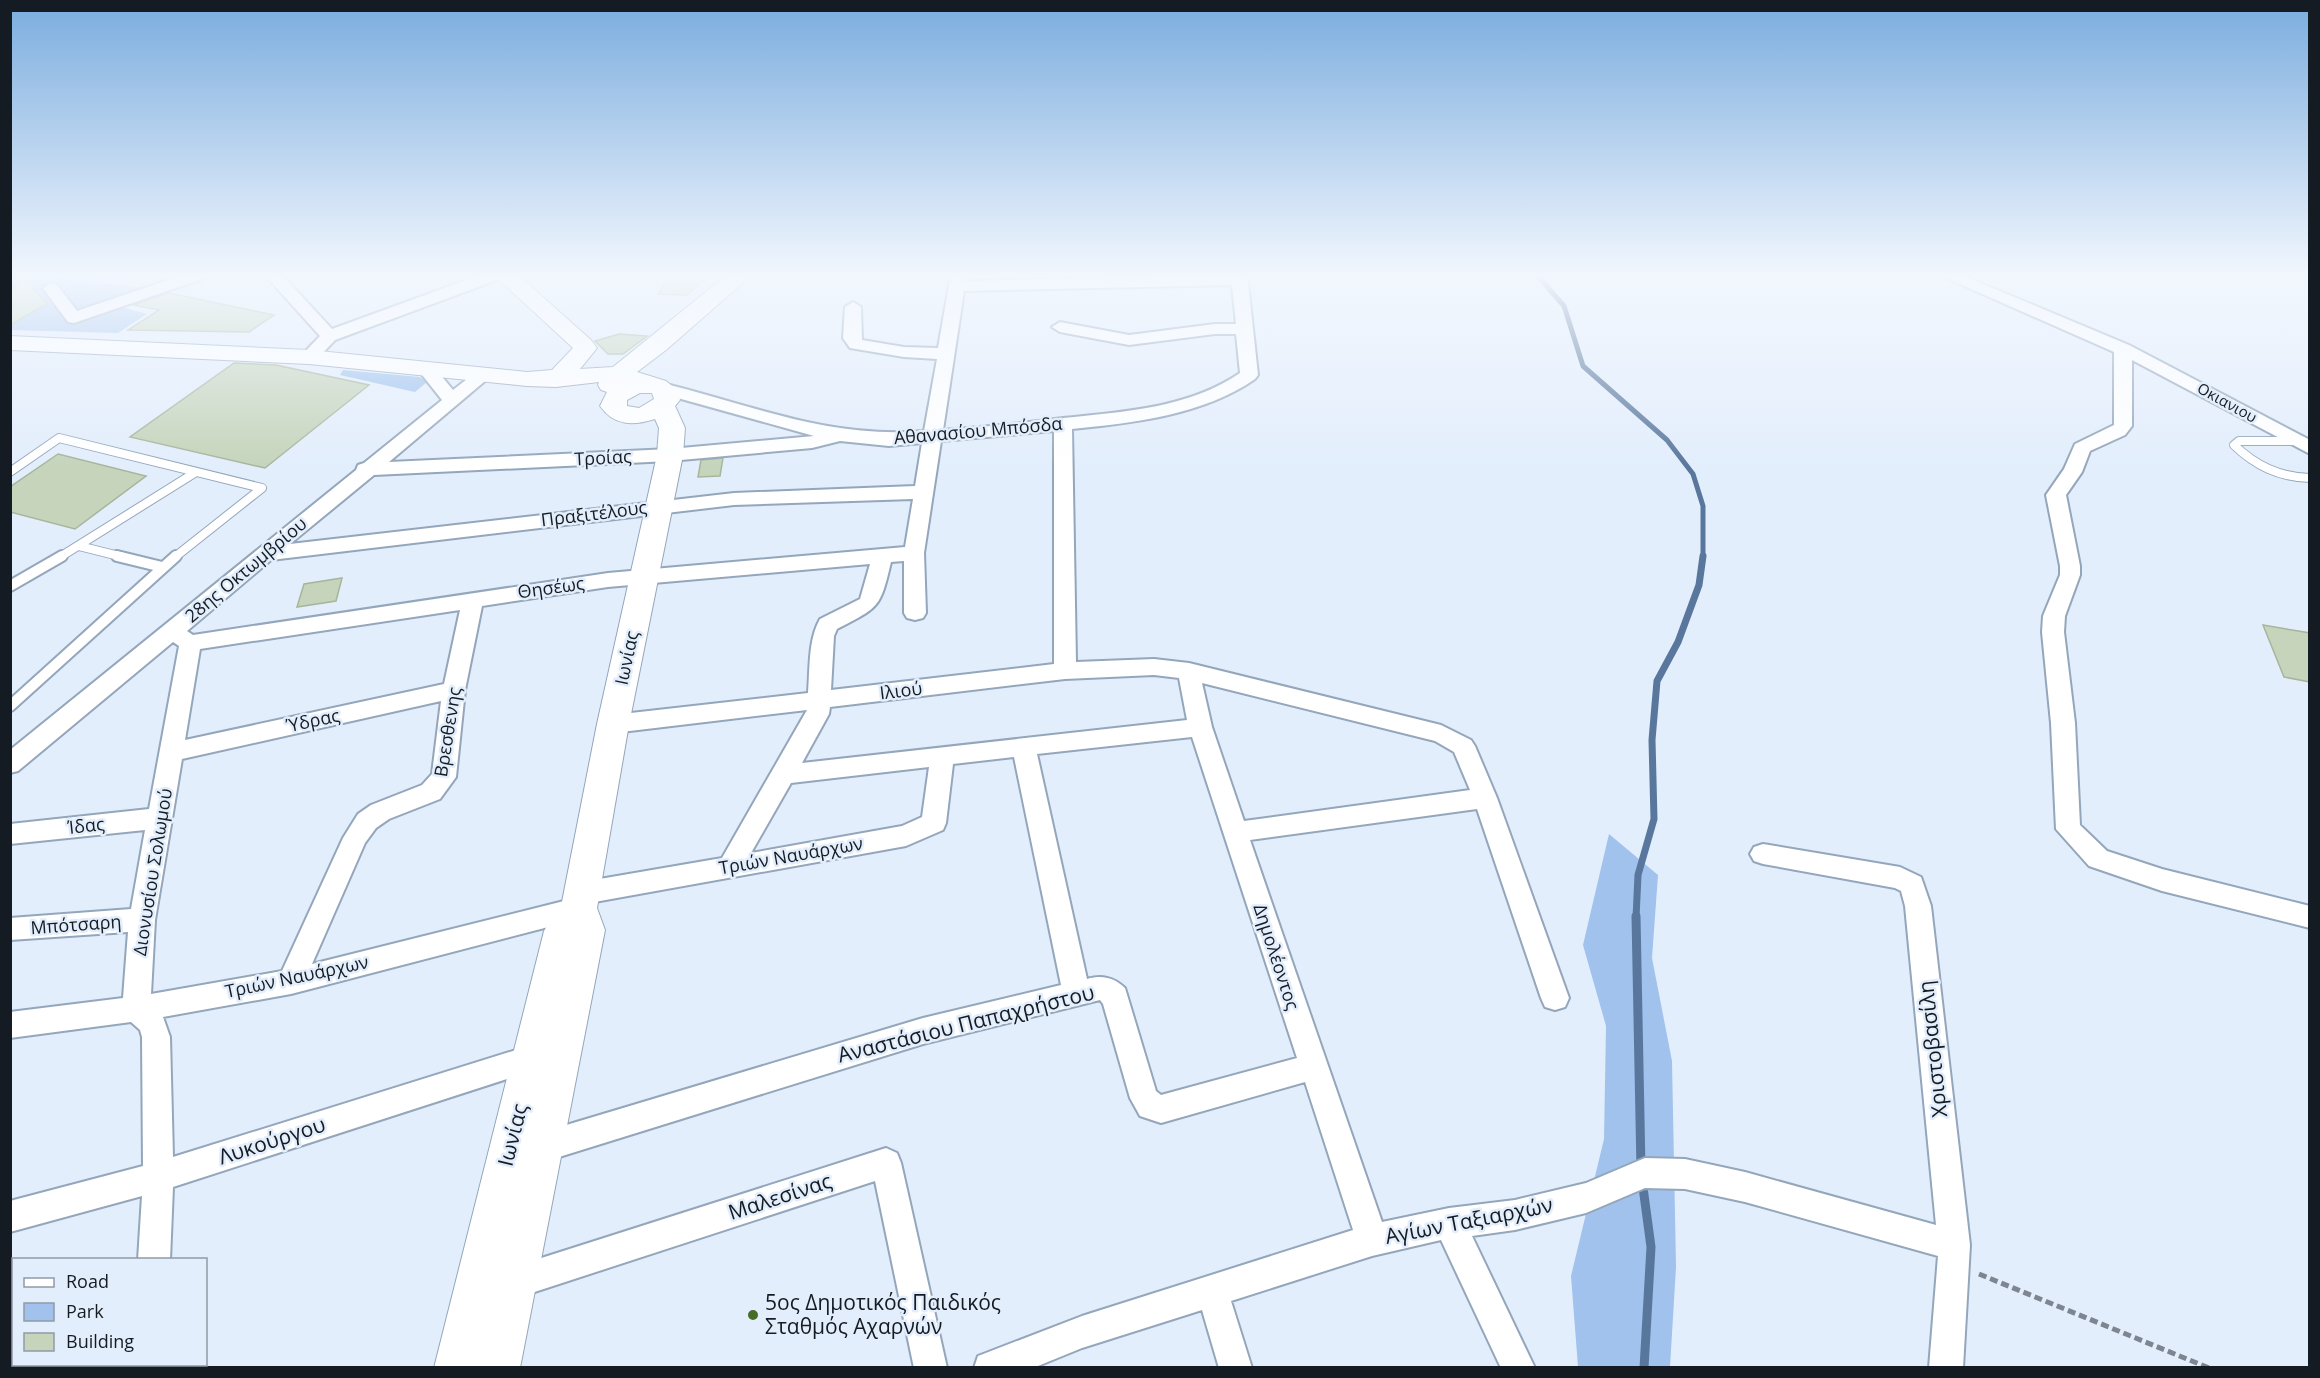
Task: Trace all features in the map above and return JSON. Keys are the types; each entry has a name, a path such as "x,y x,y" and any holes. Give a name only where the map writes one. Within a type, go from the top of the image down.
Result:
{"main road":[{"path":"556,380 585,348 574,338"},
{"path":"666,338 658,345 639,372 635,393 648,424 671,450"},
{"name":"Αθανασίου Μπόσδα","path":"10,343 309,357 428,371 556,380 635,393"},
{"name":"Ιωνίας","path":"497,1368 495,1289 532,1058 562,931 581,900 613,724 661,506 671,450 672,428 635,393"},
{"name":"Ιωνίας","path":"457,1368 495,1289 543,1147 587,930 581,900"}],"street":[{"path":"309,357 327,338"},
{"path":"851,338 856,344 904,352 946,354"},
{"path":"915,613 914,551 949,338"},
{"path":"1113,338 1142,338"},
{"name":"Αθανασίου Μπόσδα","path":"635,393 721,406 839,436 889,440 1063,424 1151,413 1235,388 1249,375 1246,338"},
{"name":"Οκιανιου","path":"2097,338 2122,349 2303,444"},
{"path":"2122,349 2123,426 2118,431 2082,448 2072,472 2063,481 2056,495 2070,566 2070,575 2054,616 2053,633 2063,723 2068,829 2098,859 2162,880 2310,917"},
{"path":"428,371 452,400"},
{"name":"28ης Οκτωμβρίου","path":"10,764 181,637 266,554 365,469 482,376"},
{"path":"1063,424 1065,671"},
{"name":"Τροίας","path":"365,469 812,442 839,436"},
{"name":"Πραξιτέλους","path":"266,554 734,499 924,492"},
{"name":"Θησέως","path":"181,637 644,576 914,551"},
{"path":"730,867 818,714 823,636 828,624 867,604 872,598 882,555"},
{"name":"Βρεσθενης","path":"291,982 355,838 367,821 380,812 431,792 444,777 454,690 473,600"},
{"name":"Διονυσίου Σολωμού","path":"136,1008 142,920 171,752 181,637"},
{"name":"Ιλιού","path":"613,724 1065,671 1154,667 1189,671 1452,738 1463,746 1485,798 1555,998"},
{"name":"Δημολέοντος","path":"1189,671 1200,727 1312,1067 1372,1240"},
{"name":"Ύδρας","path":"171,752 454,690"},
{"path":"784,774 942,758 1200,727"},
{"path":"1024,748 1076,993"},
{"name":"Τριών Ναυάρχων","path":"10,1025 136,1008 291,982 581,900 730,867 906,836 934,823 942,758"},
{"path":"1234,832 1485,798"},
{"name":"Ίδας","path":"10,834 161,818"},
{"name":"Χριστοβασίλη","path":"1763,854 1900,878 1912,885 1918,906 1954,1255 1946,1368"},
{"name":"Μπότσαρη","path":"10,929 142,920"},
{"name":"Αναστάσιου Παπαχρήστου","path":"543,1147 923,1031 1100,988 1108,990 1115,998 1144,1098 1150,1106 1161,1109 1312,1067"},
{"path":"136,1008 151,1022 156,1037 158,1177 154,1258"},
{"name":"Λυκούργου","path":"10,1217 158,1177 532,1058"},
{"name":"Μαλεσίνας","path":"495,1289 886,1163 931,1368"},
{"name":"Αγίων Ταξιαρχών","path":"990,1368 1082,1332 1211,1289 1372,1240 1449,1223 1525,1213 1586,1198 1645,1173 1685,1173 1745,1187 1954,1255"},
{"path":"1449,1223 1519,1368"},
{"path":"1211,1289 1236,1368"}],"lane":[{"path":"10,471 60,438 262,488 162,567 10,706"},
{"path":"2303,444 2239,441 2234,445 2259,467 2277,475 2310,478"},
{"path":"10,586 79,546 196,472"},
{"path":"79,546 162,567"}],"path":[{"path":"1954,1255 2209,1368"}],"green space":[{"path":"343,370 420,377 427,382 415,392 340,375"},
{"path":"1609,834 1658,875 1652,958 1672,1061 1676,1267 1670,1367 1578,1367 1571,1276 1604,1139 1606,1026 1583,945"}],"building":[{"path":"604,338 644,338 623,354 608,354 595,341"},
{"path":"234,363 276,365 369,385 265,468 130,437"},
{"path":"58,454 146,476 75,529 10,512 10,487"},
{"path":"723,458 720,476 698,477 701,460"},
{"path":"342,578 336,601 297,607 304,584"},
{"path":"2263,625 2310,633 2310,682 2284,677"}],"waterway":[{"path":"1574,338 1583,366 1667,440 1693,474 1703,506 1703,556"},
{"path":"1636,917 1638,875 1654,819 1652,740 1657,681 1678,642 1699,585 1703,556"},
{"path":"1636,917 1641,1169"},
{"path":"1642,1180 1651,1247 1644,1368"}],"place":[{"name":"5ος Δημοτικός Παιδικός Σταθμός Αχαρνών","path":"753,1315"}]}
